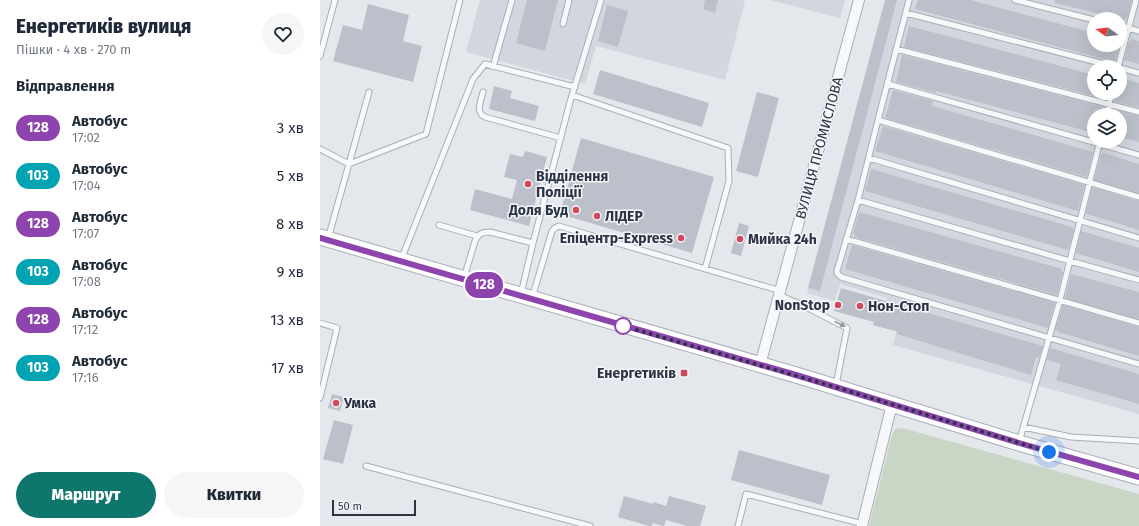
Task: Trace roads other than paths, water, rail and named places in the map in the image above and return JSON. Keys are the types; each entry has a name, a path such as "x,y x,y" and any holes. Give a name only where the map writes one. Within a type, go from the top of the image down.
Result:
{"main road":[{"path":"324,238 1139,477"}],"street":[{"name":"ВУЛИЦЯ ПРОМИСЛОВА","path":"760,365 859,0"},
{"path":"862,525 892,404"}],"lane":[{"path":"320,56 335,0"},
{"path":"320,149 349,164 426,134 460,0"},
{"path":"493,67 512,0"},
{"path":"563,24 569,0"},
{"path":"526,298 533,243 572,95 600,0"},
{"path":"909,0 858,200 837,273 841,277 1139,364"},
{"path":"1015,0 1087,18"},
{"path":"1120,60 1136,0"},
{"path":"906,13 1091,60"},
{"path":"1129,28 1139,31"},
{"path":"896,49 1139,112"},
{"path":"401,261 473,79 485,64 575,87"},
{"path":"1127,70 1139,73"},
{"path":"888,84 1087,139"},
{"path":"324,238 349,164 369,92"},
{"path":"483,92 479,112 485,118 561,138"},
{"path":"572,95 728,148 729,181 704,269"},
{"path":"1108,108 1110,100"},
{"path":"878,120 1139,197"},
{"path":"1019,443 1060,300 1098,148"},
{"path":"1117,148 1139,155"},
{"path":"869,158 1139,238"},
{"path":"858,200 1139,280"},
{"path":"438,225 477,236"},
{"path":"526,298 552,231 559,226 780,293 847,328 835,387"},
{"path":"464,279 471,250 477,236 483,232 490,232 533,243"},
{"path":"846,239 1139,323"},
{"path":"320,323 338,328 320,398"},
{"path":"1023,427 1071,437 1139,441"},
{"path":"366,466 590,526"},
{"path":"738,526 746,494 862,525"}],"place":[{"name":"Відділення Поліції","path":"528,184"},
{"name":"Доля Буд","path":"576,210"},
{"name":"ЛІДЕР","path":"597,216"},
{"name":"Епіцентр-Express","path":"681,238"},
{"name":"Мийка 24һ","path":"740,239"},
{"name":"NonStop","path":"838,305"},
{"name":"Нон-Стоп","path":"860,306"},
{"name":"Енергетиків","path":"684,373"},
{"name":"Умка","path":"336,403"}]}
